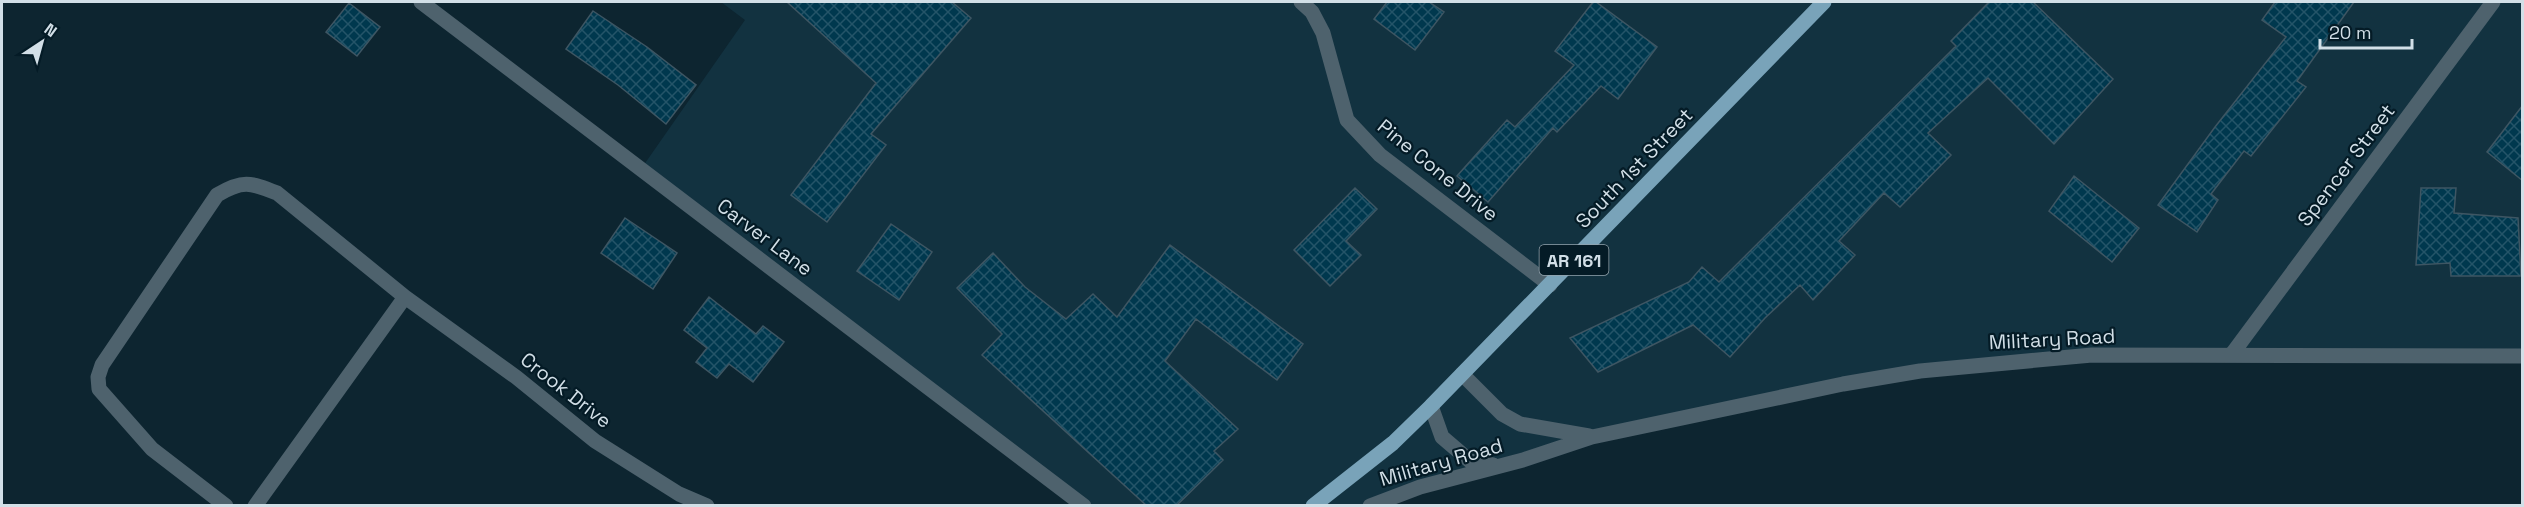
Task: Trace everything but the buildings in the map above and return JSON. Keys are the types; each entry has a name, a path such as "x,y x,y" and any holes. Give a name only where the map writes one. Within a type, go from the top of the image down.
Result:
{"main road":[{"name":"South 1st Street","path":"1313,506 1393,442 1431,406 1824,2"}],"street":[{"name":"Carver Lane","path":"422,2 1084,506"},
{"name":"Pine Cone Drive","path":"1301,2 1312,12 1323,33 1347,120 1380,155 1550,285"},
{"name":"Spencer Street","path":"2232,354 2493,2"},
{"name":"Crook Drive","path":"226,506 152,449 99,389 99,383 102,365 217,195 234,185 256,185 277,193 405,297 516,377 595,441 679,495 707,506"},
{"path":"255,506 405,297"},
{"name":"Military Road","path":"1370,506 1420,487 1523,460 1592,437 1920,370 2092,356 2232,354 2523,356"},
{"name":"Military Road","path":"1462,374 1502,414 1520,424 1592,437"},
{"name":"Military Road","path":"1431,406 1442,437 1470,461 1490,466 1523,460"}],"shaded area":[{"path":"721,2 2522,2 2522,357 2008,361 1592,437 1370,505 1084,505 641,169 745,20"}]}
